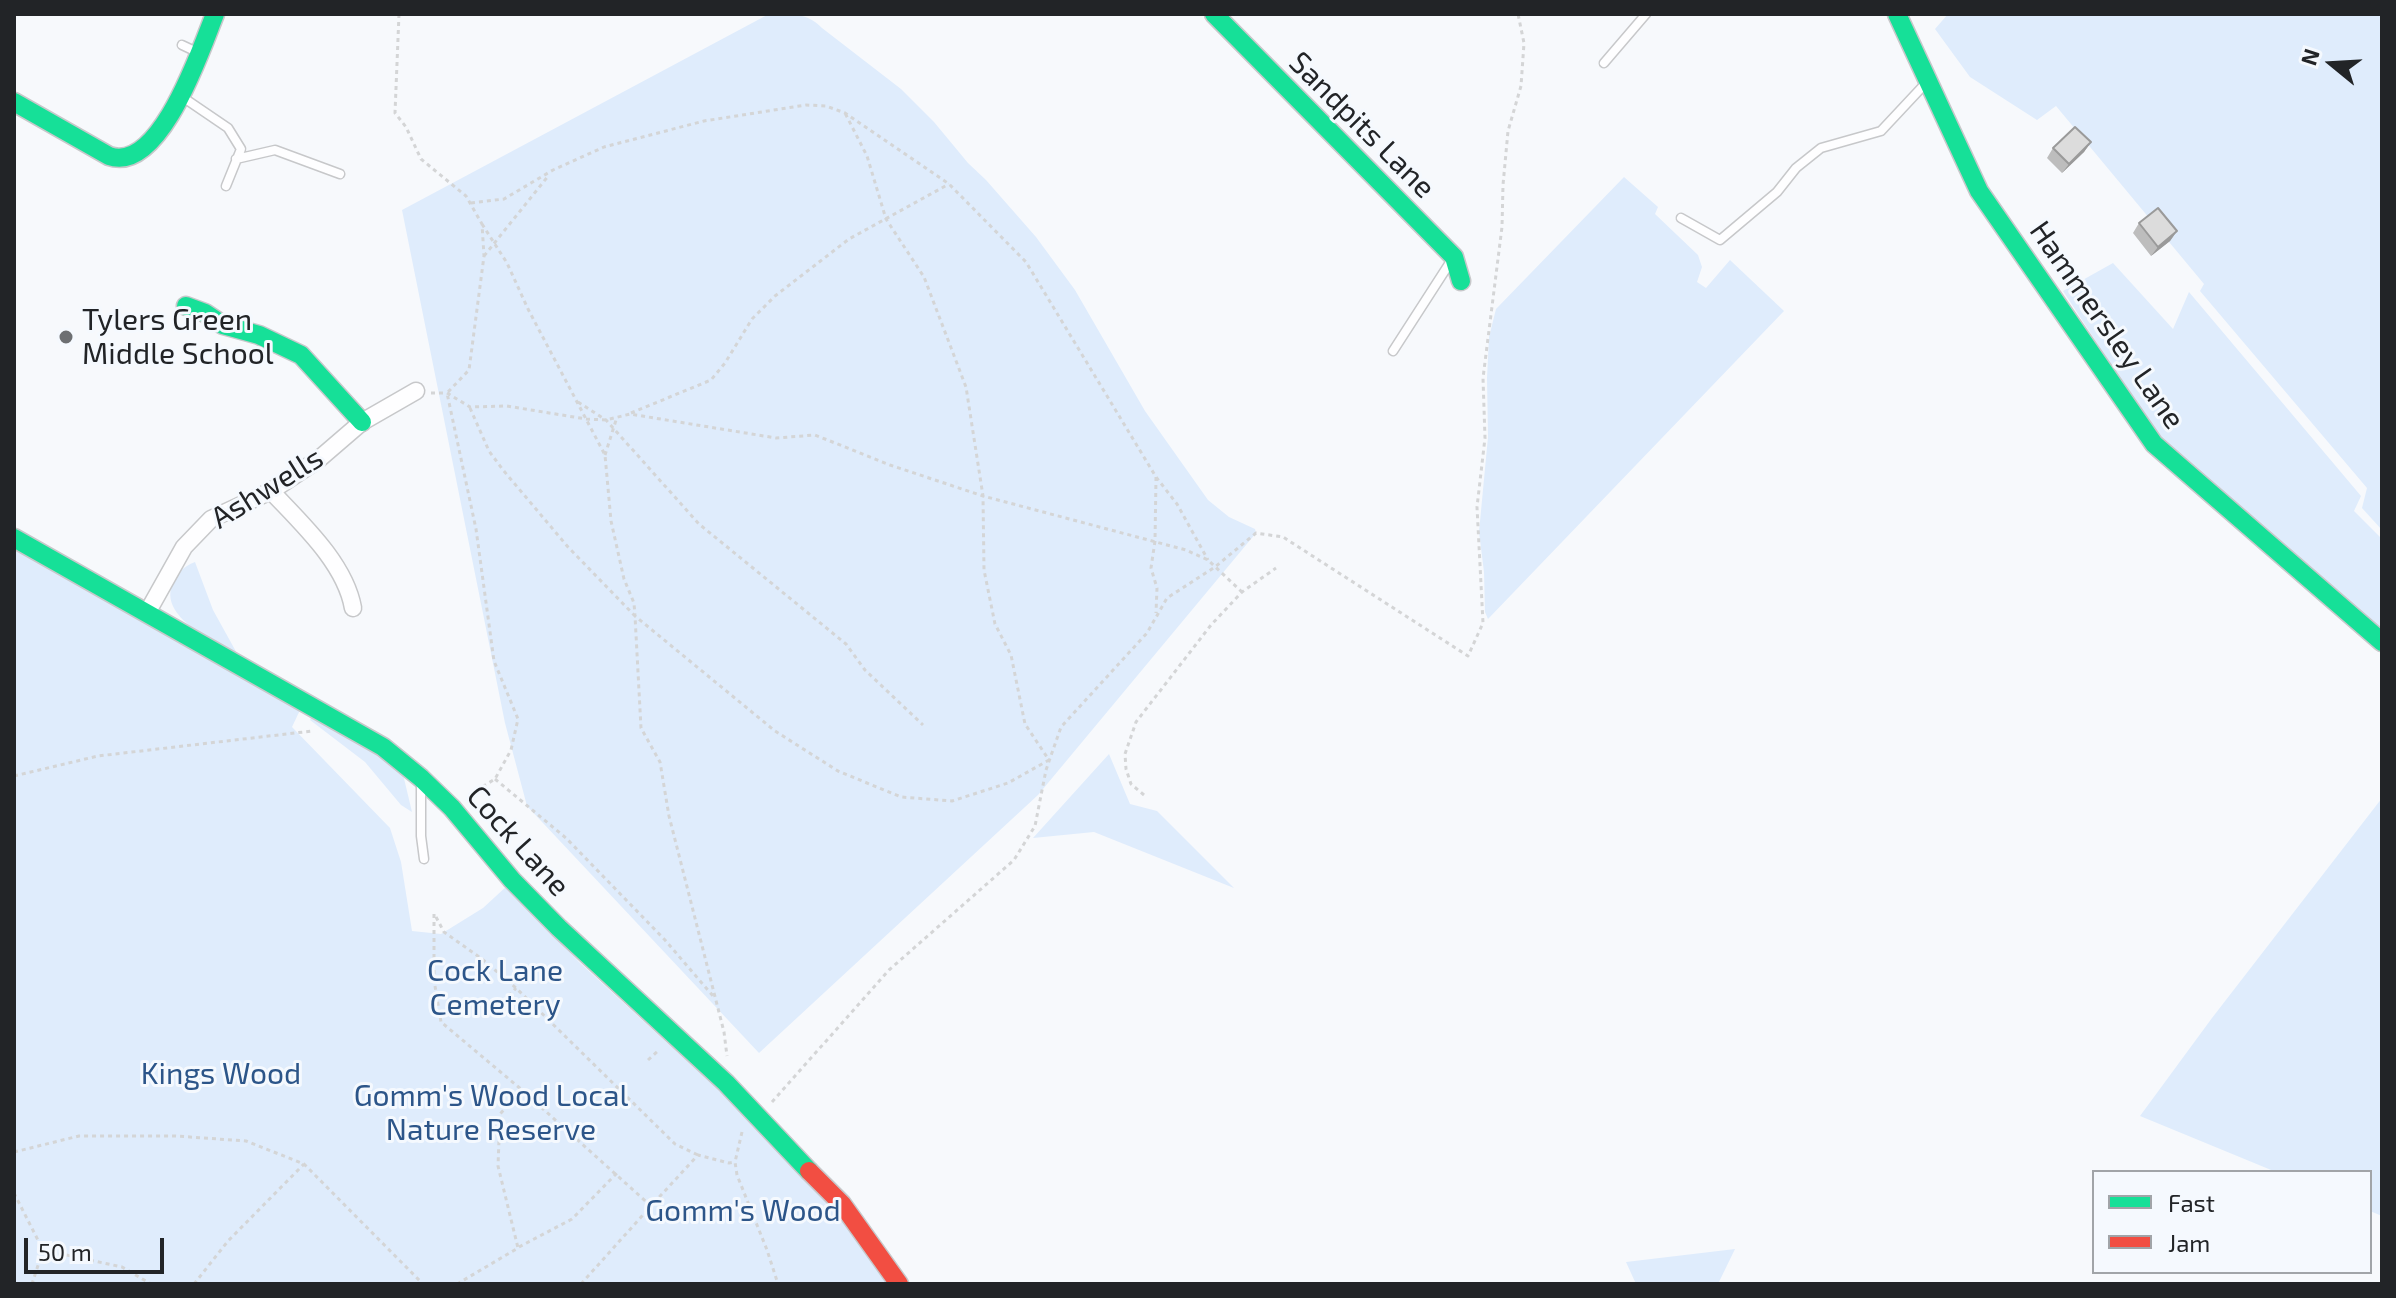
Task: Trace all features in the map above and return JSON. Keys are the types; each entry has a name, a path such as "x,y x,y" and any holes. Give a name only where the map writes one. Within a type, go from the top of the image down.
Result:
{"street":[{"path":"14,102 115,158 134,155 164,124 180,96 215,14"},
{"name":"Sandpits Lane","path":"1214,14 1454,257 1461,281"},
{"name":"Hammersley Lane","path":"1897,14 1979,191 2154,444 2382,642"},
{"path":"186,306 205,313 223,325 259,335 301,355 362,422"},
{"name":"Ashwells","path":"147,613 184,547 211,519 271,491 319,459 362,422 416,391"},
{"path":"271,491 321,544 351,594 353,608"},
{"name":"Cock Lane","path":"14,538 348,726 383,747 421,778 452,808 512,880 559,928 726,1083 842,1204 899,1284"}],"lane":[{"path":"1604,63 1646,14"},
{"path":"182,45 199,53"},
{"path":"1681,218 1720,240 1777,192 1796,168 1821,148 1881,131 1928,81"},
{"path":"180,96 228,128 241,149 226,186"},
{"path":"236,159 275,150 340,174"},
{"path":"1393,351 1454,257"},
{"path":"421,778 424,859"}],"path":[{"path":"399,14 395,113 406,127 421,159 471,203 495,243 605,455"},
{"path":"766,1109 889,970 1014,860 1035,826 1049,760 1061,727 1147,633 1167,598 1215,567 1256,533 1283,537 1468,656 1483,623 1477,507 1485,438 1483,378 1502,227 1508,131 1521,86 1524,43 1518,14"},
{"path":"471,203 504,199 553,170 604,147 704,121 806,105 826,106 845,113 949,184 1026,262 1156,477 1199,540 1208,560"},
{"path":"845,113 867,156 886,219 924,277 966,387 983,496 984,570 995,624 1011,655 1025,724 1049,760"},
{"path":"484,256 553,170"},
{"path":"447,393 470,407 507,406 606,420 630,414 711,380 752,319 775,296 849,239 949,184"},
{"path":"447,393 469,370 484,256 482,224"},
{"path":"447,393 476,529 494,661 518,719 511,750 495,779 456,802 452,808"},
{"path":"575,400 606,420 699,524 846,644 865,670 923,725"},
{"path":"470,407 489,451 503,470 568,547 635,616 775,731 838,771 901,797 952,801 1008,783 1049,760"},
{"path":"630,414 776,438 815,435 890,465 983,496 1186,550 1208,560 1242,592"},
{"path":"617,417 605,455 611,521 624,579 634,603 641,728 660,762 669,816 724,1032 726,1083"},
{"path":"1156,477 1155,541 1151,568 1157,588 1156,616"},
{"path":"1144,795 1131,784 1126,769 1125,754 1136,722 1211,625 1242,592 1276,568"},
{"path":"14,776 98,756 318,730"},
{"path":"495,779 566,838 665,940 716,999"},
{"path":"651,1206 617,1173 441,1022 434,980 434,914 444,932 516,988 675,1144 698,1155 735,1162"},
{"path":"498,1008 516,988"},
{"path":"518,1248 498,1166 500,1114 522,1090"},
{"path":"743,1129 735,1162 737,1175 778,1284"},
{"path":"14,1152 79,1136 176,1136 246,1141 304,1164 423,1284"},
{"path":"581,1284 698,1155"},
{"path":"194,1284 228,1241 304,1164"},
{"path":"457,1284 572,1219 617,1173"},
{"path":"14,1193 43,1250 32,1284"},
{"path":"43,1250 122,1267 151,1284"}],"green space":[{"path":"769,14 798,15 810,19 901,89 934,122 1036,237 1075,290 1145,411 1208,500 1229,517 1255,529 1256,533 1038,795 759,1053 527,806 505,723 402,210"},
{"path":"1948,14 2382,14 2382,530 2362,508 2367,488 2200,291 2204,284 2056,106 2037,120 1970,77 1935,29"},
{"path":"1624,177 1658,207 1655,214 1698,255 1702,267 1697,282 1706,288 1730,260 1784,311 1488,619 1479,532 1488,437 1489,337 1496,309"},
{"path":"2113,263 2173,329 2189,292 2361,496 2354,511 2382,539 2382,631 2157,435 2063,291"},
{"name":"Kings Wood","path":"14,542 301,708 292,727 390,828 401,862 412,931 441,934 483,908 508,885 579,962 796,1161 895,1284 14,1284"},
{"path":"195,562 213,610 239,657 191,627 173,607 170,595 173,583 182,570"},
{"path":"312,715 402,770 412,812 401,805 365,762 310,720"},
{"path":"1109,754 1130,804 1157,811 1234,888 1094,832 1033,838"},
{"path":"2382,798 2382,1216 2372,1212 2372,1170 2271,1170 2140,1116"},
{"path":"1735,1249 1718,1284 1636,1284 1626,1262"}],"building":[{"path":"2075,127 2091,142 2069,164 2053,148"},
{"path":"2158,208 2177,231 2158,247 2139,223"}],"traffic: fast":[{"path":"14,102 109,156 128,157 145,146 176,105 215,14"},
{"path":"1214,14 1454,257 1461,281"},
{"path":"1897,14 1979,191 2154,444 2382,642"},
{"path":"186,306 205,313 223,325 259,335 301,355 362,422"},
{"path":"14,538 383,747 452,808 512,880 559,928 726,1083 809,1171"}],"traffic: jam":[{"path":"809,1171 842,1204 899,1284"}],"place":[{"name":"Tylers Green Middle School","path":"66,337"}],"park label":[{"name":"Cock Lane Cemetery","path":"495,988"},
{"name":"Gomm's Wood Local Nature Reserve","path":"491,1113"},
{"name":"Gomm's Wood","path":"743,1211"}]}
